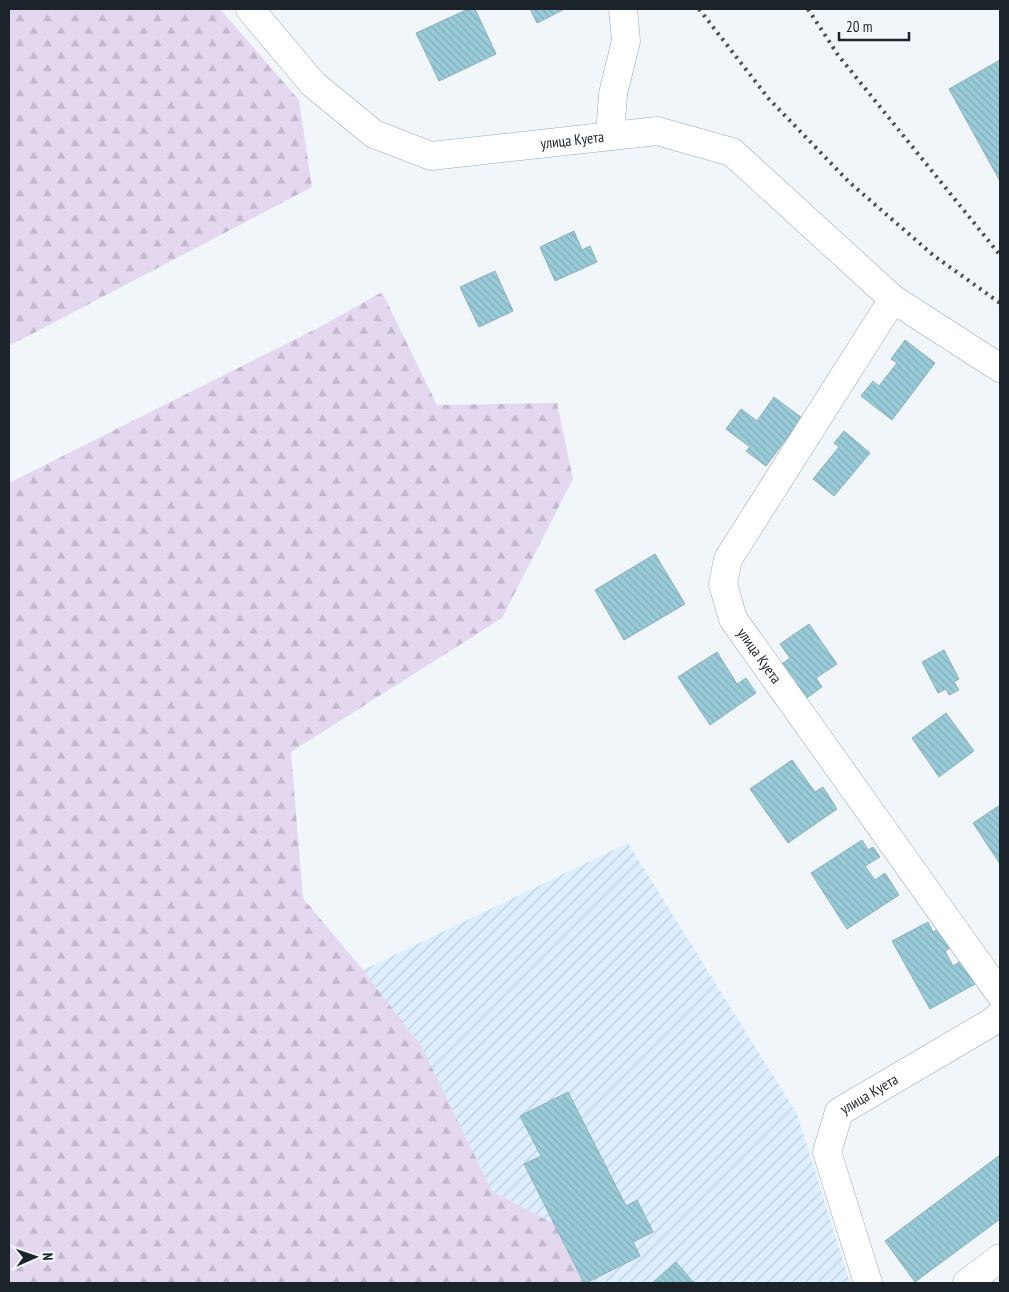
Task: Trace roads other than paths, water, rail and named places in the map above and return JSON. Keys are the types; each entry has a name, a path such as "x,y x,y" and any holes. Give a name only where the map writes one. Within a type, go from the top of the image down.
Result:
{"street":[{"name":"улица Куета","path":"250,9 313,84 374,134 430,156 656,131 732,152 893,299 1000,368"},
{"path":"610,136 613,94 626,41 623,9"},
{"name":"улица Куета","path":"893,299 728,559 723,584 734,619 1000,994"},
{"name":"улица Куета","path":"868,1283 827,1152 839,1112 992,1022 1000,1015"},
{"path":"968,1283 1000,1258"}],"railway":[{"path":"699,9 769,99 849,182 933,255 1000,303"},
{"path":"808,9 838,55 1000,255"}]}
